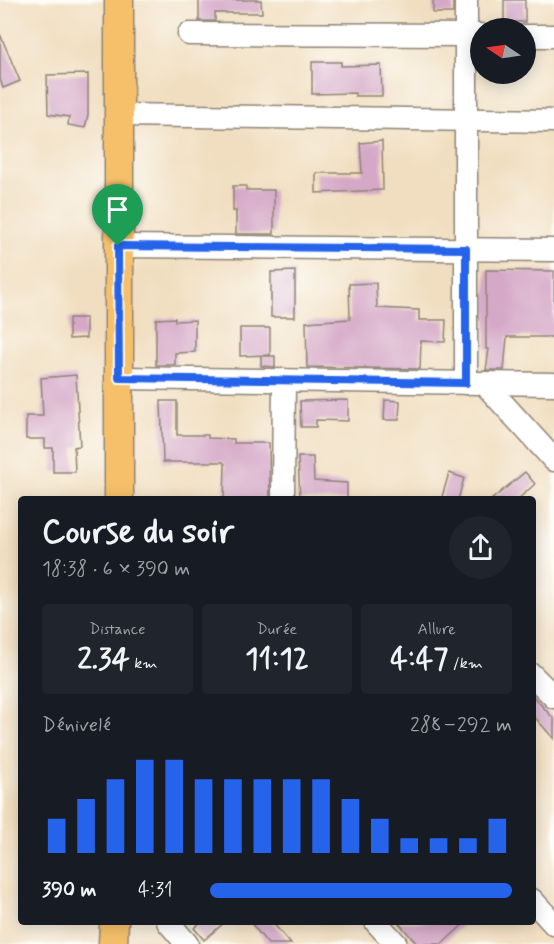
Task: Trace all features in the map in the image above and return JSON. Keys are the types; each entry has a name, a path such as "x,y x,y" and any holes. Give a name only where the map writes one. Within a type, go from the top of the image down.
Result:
{"main road":[{"path":"118,0 118,496"},
{"path":"113,944 114,925"}],"street":[{"path":"466,0 470,20"},
{"path":"189,34 470,35"},
{"path":"536,36 554,36"},
{"path":"470,71 466,119 466,249 475,383 554,460"},
{"path":"118,114 554,121"},
{"path":"118,246 554,250"},
{"path":"119,378 554,384"},
{"path":"283,496 284,380"},
{"path":"536,679 554,697"},
{"path":"536,904 554,924"},
{"path":"171,925 187,944"},
{"path":"379,925 396,944"},
{"path":"551,944 554,938"}],"building":[{"path":"199,0 261,0 262,13 215,13 215,21 199,21"},
{"path":"433,0 453,0 453,13 433,13"},
{"path":"504,0 525,0 525,18 504,18"},
{"path":"0,34 20,81 3,88 0,79"},
{"path":"312,62 341,62 341,66 381,65 382,96 355,96 355,93 312,94"},
{"path":"88,74 88,115 85,128 68,125 69,117 48,114 47,75"},
{"path":"382,141 383,190 316,193 316,173 362,173 360,143"},
{"path":"233,186 246,186 246,190 274,190 274,234 236,234"},
{"path":"486,270 554,271 554,337 507,337 504,370 486,370 489,349 486,349"},
{"path":"295,271 295,317 271,317 271,272"},
{"path":"376,283 377,308 419,310 419,320 446,320 445,342 421,341 420,369 307,367 306,322 350,319 349,284"},
{"path":"69,318 86,318 86,338 69,339"},
{"path":"175,318 175,321 195,320 195,352 175,353 175,365 156,365 156,319"},
{"path":"240,328 270,328 270,355 240,356"},
{"path":"261,356 275,356 275,367 261,366"},
{"path":"76,375 80,446 74,447 75,472 53,472 53,448 45,448 45,439 26,439 26,416 43,416 41,378"},
{"path":"348,400 348,421 316,420 316,427 301,427 300,401"},
{"path":"385,400 400,401 399,420 384,420"},
{"path":"161,401 177,401 177,435 208,435 208,438 234,439 234,443 269,443 270,496 224,496 225,464 223,462 163,462"},
{"path":"298,457 313,457 314,481 347,483 347,496 300,496"},
{"path":"525,472 535,484 522,496 496,496"},
{"path":"449,473 464,478 459,496 442,496"},
{"path":"536,699 554,719 554,739 536,719"},
{"path":"198,925 222,925 204,940 194,928"},
{"path":"252,925 275,925 291,944 268,944"},
{"path":"401,925 463,925 442,944 417,944"}],"route":[{"path":"118,246 466,249 466,383 119,378 118,246"}]}
